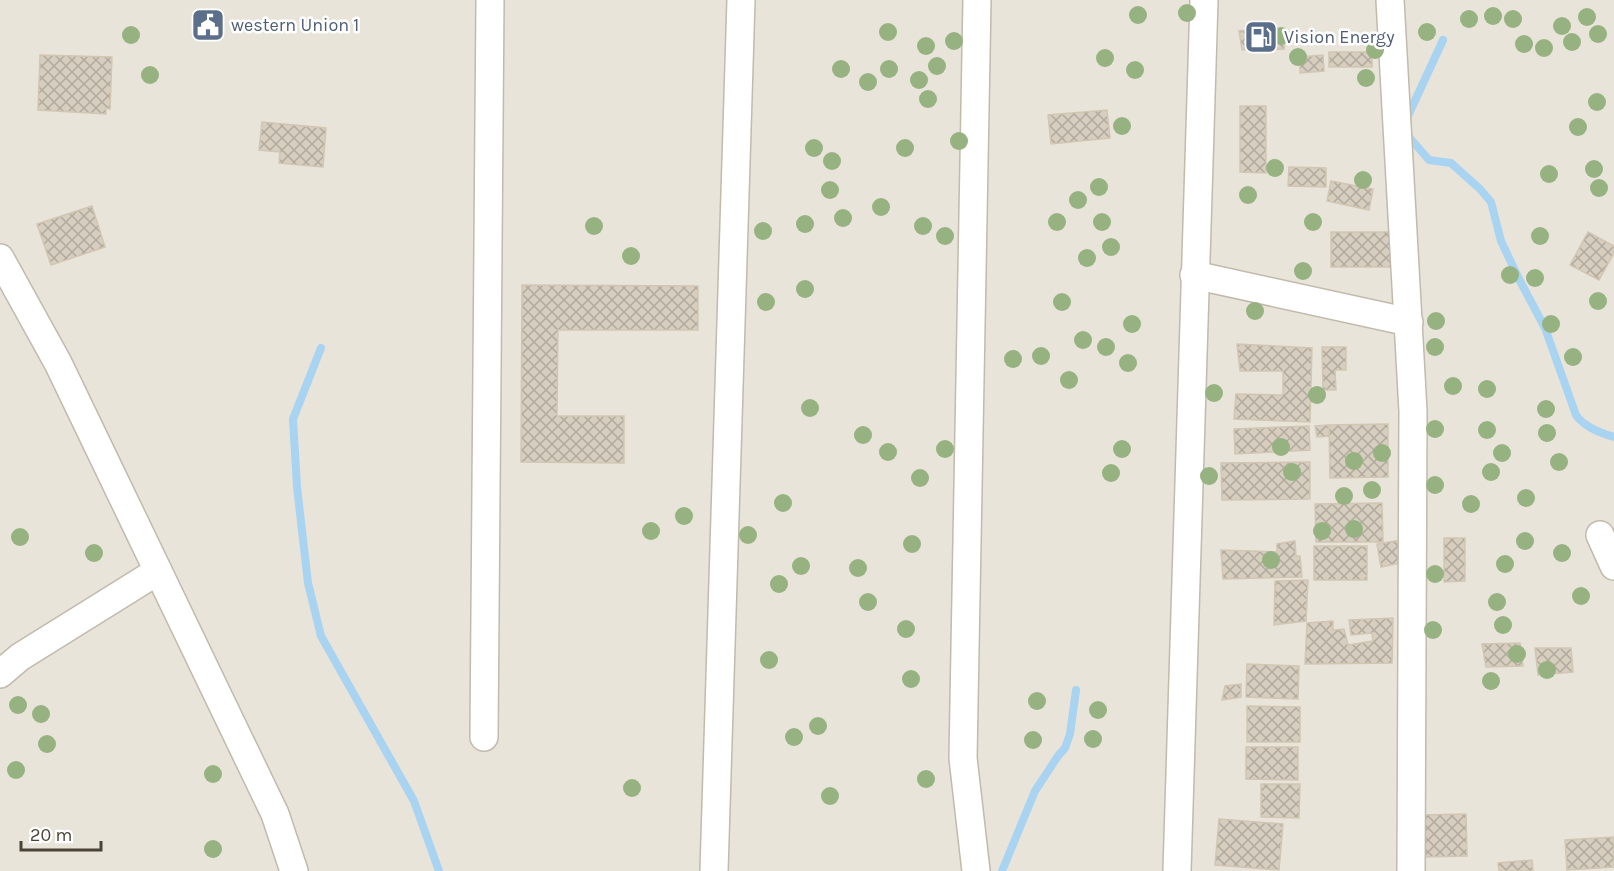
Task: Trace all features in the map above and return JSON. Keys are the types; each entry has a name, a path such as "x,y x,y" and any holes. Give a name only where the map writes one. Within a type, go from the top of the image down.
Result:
{"street":[{"path":"484,737 490,0"},
{"path":"714,871 741,0"},
{"path":"976,871 963,759 977,0"},
{"path":"1177,871 1204,0"},
{"path":"1390,0 1413,411 1411,871"},
{"path":"0,258 58,363 158,571 274,814 294,871"},
{"path":"1194,275 1409,322"},
{"path":"1600,535 1614,566"},
{"path":"0,674 20,657 158,571"}],"shaded area":[{"path":"0,0 1614,0 1614,871 0,871"}],"building":[{"path":"1254,29 1256,48 1242,50 1239,31"},
{"path":"1285,29 1284,49 1258,50 1257,30"},
{"path":"1329,52 1372,52 1372,67 1329,67"},
{"path":"40,55 112,57 110,109 106,108 106,114 38,110"},
{"path":"1323,55 1324,71 1300,73 1300,57"},
{"path":"1240,106 1266,106 1266,173 1240,172"},
{"path":"1107,110 1110,138 1051,144 1048,115"},
{"path":"262,122 326,128 323,167 279,163 280,152 259,150"},
{"path":"1289,167 1326,168 1326,187 1288,186"},
{"path":"1331,181 1373,189 1369,210 1327,201"},
{"path":"92,206 105,247 51,265 37,224"},
{"path":"1331,232 1397,232 1397,267 1331,267"},
{"path":"1588,232 1614,246 1614,253 1599,280 1570,265"},
{"path":"522,285 698,286 698,330 558,330 557,416 624,416 624,463 521,462"},
{"path":"1237,344 1312,348 1310,422 1234,419 1236,394 1283,395 1283,371 1240,371"},
{"path":"1322,347 1346,347 1346,370 1335,370 1336,390 1323,390"},
{"path":"1388,424 1388,477 1330,478 1329,425"},
{"path":"1328,425 1329,436 1317,437 1315,426"},
{"path":"1309,426 1310,450 1235,454 1234,429"},
{"path":"1310,462 1310,499 1222,500 1221,463"},
{"path":"1382,503 1383,542 1316,542 1315,504"},
{"path":"1444,538 1465,538 1465,581 1444,582"},
{"path":"1401,540 1405,562 1381,567 1377,544"},
{"path":"1295,541 1296,556 1300,556 1302,577 1223,579 1221,550 1277,552 1277,544"},
{"path":"1314,546 1367,546 1367,580 1314,580"},
{"path":"1308,580 1306,621 1274,625 1275,581"},
{"path":"1393,618 1392,663 1305,664 1307,623 1333,621 1333,630 1344,629 1348,645 1373,641 1372,633 1351,635 1349,620"},
{"path":"1520,643 1523,666 1486,667 1482,644"},
{"path":"1535,648 1571,648 1573,672 1538,675"},
{"path":"1247,664 1299,666 1298,699 1246,697"},
{"path":"1241,684 1241,697 1222,700 1225,686"},
{"path":"1247,706 1300,707 1300,742 1247,742"},
{"path":"1246,747 1298,747 1298,780 1246,779"},
{"path":"1261,784 1300,784 1299,818 1261,817"},
{"path":"1466,814 1467,856 1421,857 1422,815"},
{"path":"1219,819 1283,824 1279,870 1215,865"},
{"path":"1614,837 1614,867 1567,870 1565,840"},
{"path":"1532,860 1533,871 1499,871 1498,863"}],"waterway":[{"path":"1407,118 1443,40"},
{"path":"1407,131 1409,137 1429,160 1451,163 1491,202 1501,241 1545,328 1576,415 1588,426 1614,437"},
{"path":"321,348 293,419 297,487 308,583 321,636 414,801 439,871"},
{"path":"1002,871 1035,791 1065,748 1070,734 1076,690"}],"place":[{"name":"western Union 1","path":"208,25"},
{"name":"Vision Energy","path":"1261,37"}]}
